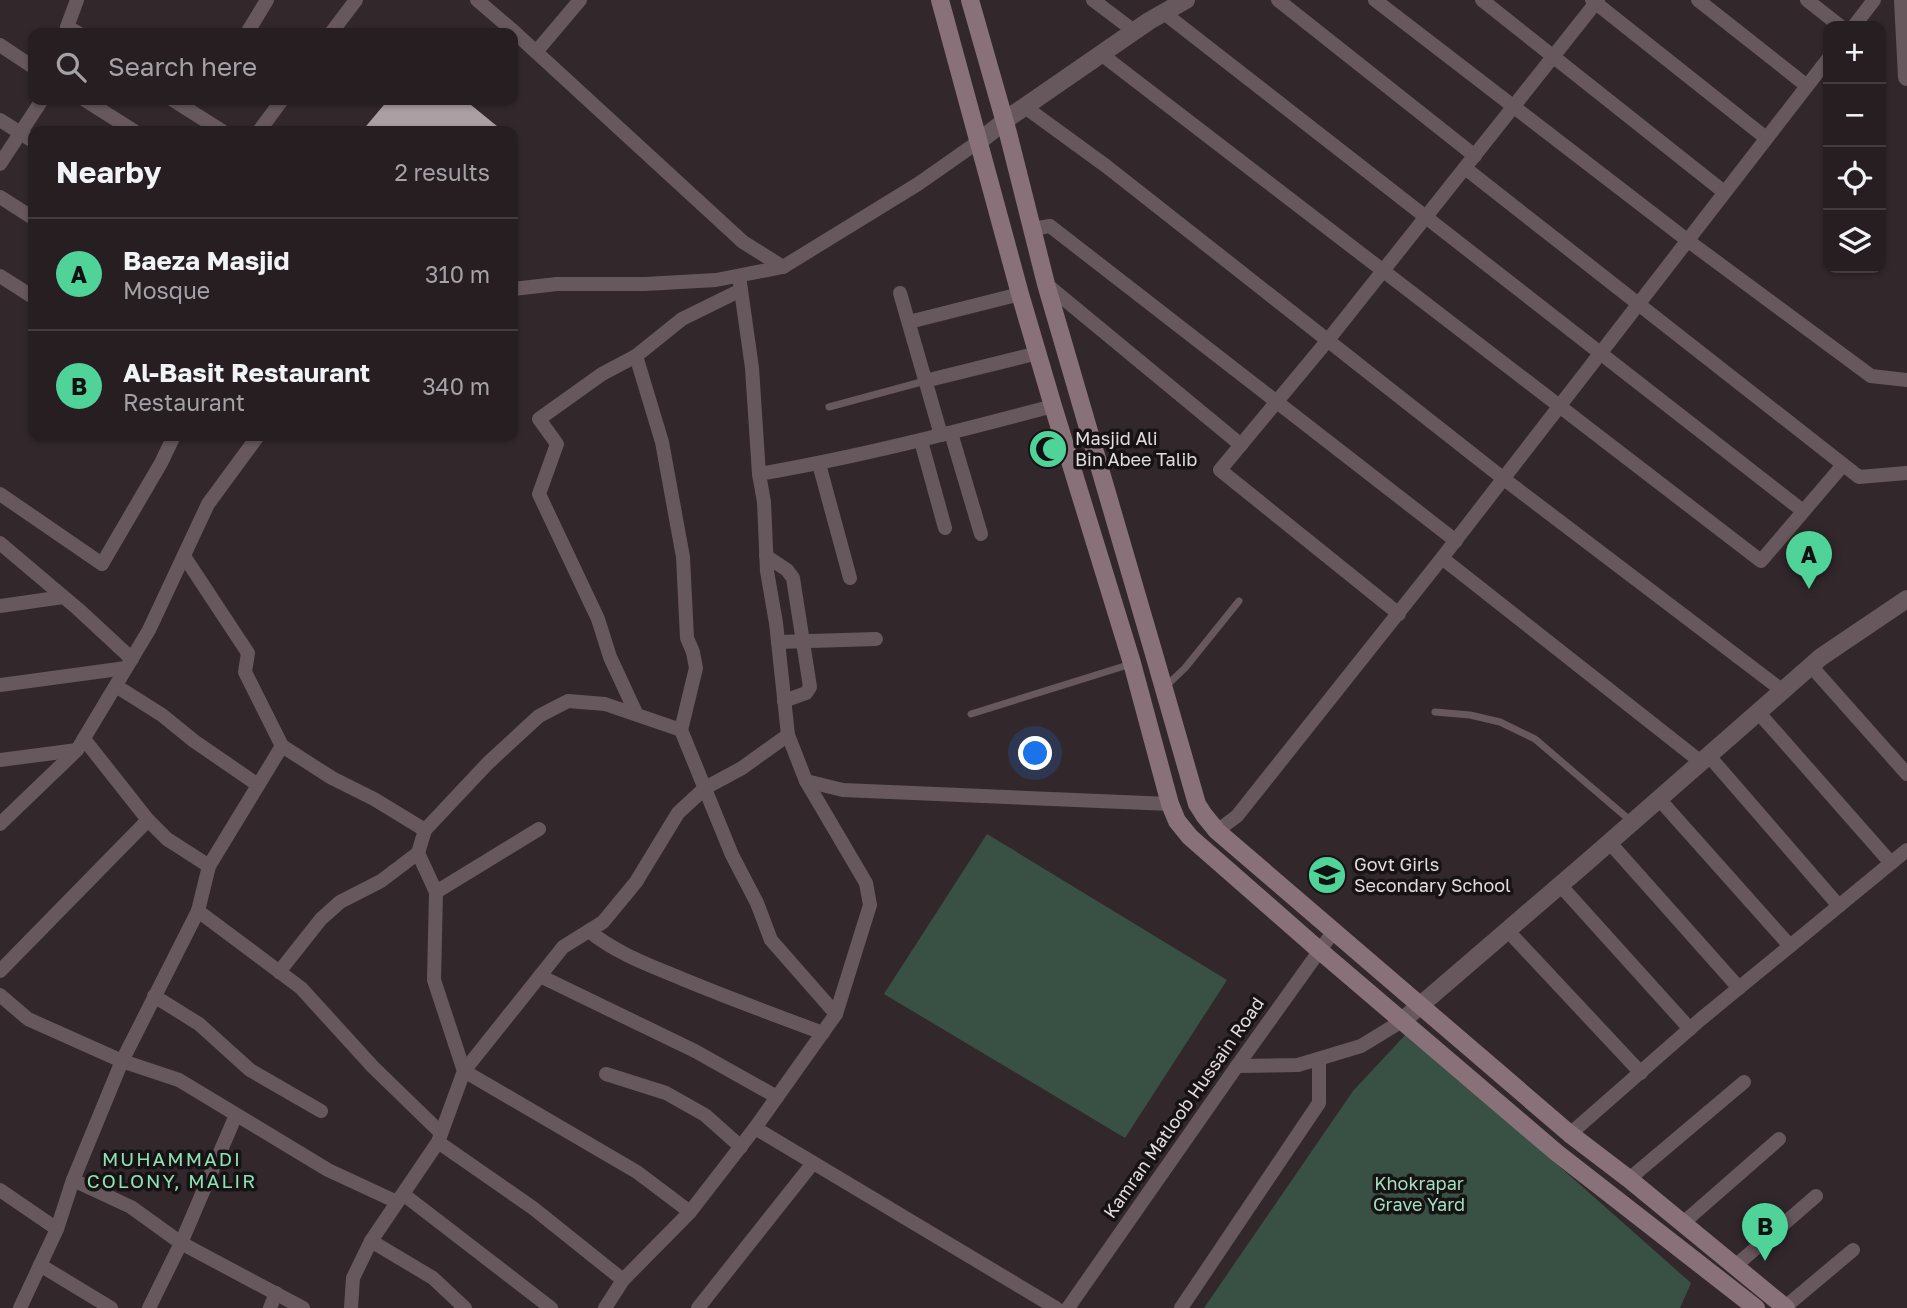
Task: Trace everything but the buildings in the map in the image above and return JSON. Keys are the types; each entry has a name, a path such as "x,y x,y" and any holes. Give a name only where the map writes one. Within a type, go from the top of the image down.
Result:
{"main road":[{"path":"940,0 1020,295 1177,821 1190,837 1319,950 1557,1153 1756,1308"},
{"path":"970,0 1046,285 1163,689 1198,804 1204,815 1217,831 1570,1134 1786,1307"}],"street":[{"path":"69,28 77,0"},
{"path":"250,28 267,0"},
{"path":"335,28 356,0"},
{"path":"477,0 509,28"},
{"path":"536,52 580,0"},
{"path":"1093,0 1134,31"},
{"path":"636,713 610,657 598,619 539,494 557,444 539,419 602,374 636,356 682,319 740,283 783,267 918,184 1134,31 1158,11 1186,0"},
{"path":"1278,0 1475,156"},
{"path":"1375,0 1687,240 1871,376 1907,380"},
{"path":"1482,0 1724,192"},
{"path":"1698,0 1807,86"},
{"path":"1807,0 1834,21"},
{"path":"1858,21 1874,0"},
{"path":"1399,614 1220,470 1328,340 1596,1 1766,138"},
{"path":"1904,3 1907,78"},
{"path":"1158,11 1803,511"},
{"path":"518,36 743,242 783,267"},
{"path":"0,45 28,64"},
{"path":"1101,54 1761,561 1843,465"},
{"path":"1217,831 1237,816 1399,614 1823,65"},
{"path":"32,126 40,105"},
{"path":"93,105 126,126"},
{"path":"181,105 214,126"},
{"path":"263,126 278,105"},
{"path":"1025,107 1106,166 1504,479 1783,691"},
{"path":"0,120 27,138 0,164"},
{"path":"1465,168 1859,477 1907,473"},
{"path":"0,197 28,215"},
{"path":"1031,229 1050,226 1456,541"},
{"path":"0,276 28,294"},
{"path":"518,288 557,284 645,284 716,280 740,283"},
{"path":"605,1308 623,1280 690,1212 741,1147 836,1014 870,905 866,883 806,781 788,735 778,642 766,571 764,502 759,474 752,368 740,283"},
{"path":"1046,285 1241,445"},
{"path":"900,293 926,381 981,534"},
{"path":"909,322 1020,295"},
{"path":"926,381 1038,353"},
{"path":"636,356 663,443 683,557 687,638 696,668 681,730 732,855 757,902 771,940 836,1014"},
{"path":"759,474 819,464 921,441 1053,406"},
{"path":"0,494 102,565 172,441"},
{"path":"0,824 80,744 149,630 208,504 254,441"},
{"path":"921,441 945,528"},
{"path":"819,464 850,578"},
{"path":"0,543 64,597 129,663"},
{"path":"184,556 248,653 245,672 282,746 332,778 374,799 425,830"},
{"path":"766,556 787,570 793,578 810,687 806,693 784,701"},
{"path":"1442,558 1705,759 1839,906"},
{"path":"1111,597 1135,588"},
{"path":"0,606 64,597"},
{"path":"1237,1066 1298,1065 1361,1046 1402,1021 1821,657 1907,599"},
{"path":"778,642 876,639"},
{"path":"0,685 129,663"},
{"path":"1811,666 1907,774"},
{"path":"116,685 258,785"},
{"path":"279,972 321,919 340,902 381,881 418,853 425,830 488,763 540,716 568,701 605,704 681,730"},
{"path":"1758,712 1891,863"},
{"path":"351,1308 353,1278 371,1241 439,1137 464,1071 563,947 603,922 636,882 678,813 705,788 742,768 788,735"},
{"path":"0,760 80,744"},
{"path":"80,744 167,839 209,866"},
{"path":"20,1308 57,1230 73,1180 122,1061 198,911 209,866 282,746"},
{"path":"806,781 843,790 1170,804"},
{"path":"1659,799 1790,946"},
{"path":"0,971 148,820"},
{"path":"436,892 539,829"},
{"path":"1610,843 1739,988"},
{"path":"1570,1134 1690,1029 1907,850"},
{"path":"418,853 436,892 434,980 464,1071 637,1172 690,1212"},
{"path":"1560,885 1690,1029"},
{"path":"198,911 301,988 439,1137 623,1280"},
{"path":"589,930 603,942 643,963 737,1002 823,1033"},
{"path":"1508,931 1641,1073"},
{"name":"Kamran Matloob Hussain Road","path":"1069,1308 1333,932"},
{"path":"540,976 695,1051 777,1097"},
{"path":"0,995 28,1019 122,1061 178,1080 327,1170 400,1198 551,1308"},
{"path":"154,996 199,1024 250,1070 321,1111"},
{"path":"1181,1308 1319,1102 1319,1059"},
{"path":"606,1074 666,1093 705,1115 741,1147"},
{"path":"1629,1179 1744,1082"},
{"path":"149,1308 181,1243 236,1115"},
{"path":"755,1128 1056,1308"},
{"path":"1683,1223 1779,1139"},
{"path":"698,1308 813,1163"},
{"path":"73,1180 131,1207 181,1243 303,1308"},
{"path":"0,1190 57,1230"},
{"path":"1734,1267 1816,1196"},
{"path":"371,1241 433,1278 465,1308"},
{"path":"1786,1307 1853,1251"},
{"path":"40,1265 111,1308"},
{"path":"270,1308 276,1293"}],"lane":[{"path":"829,407 926,381"},
{"path":"1163,689 1185,668 1239,601"},
{"path":"971,714 1132,663"},
{"path":"1435,712 1469,715 1500,722 1535,739 1633,822"}],"green space":[{"path":"987,834 1227,980 1125,1138 884,994"},
{"name":"Khokrapar Grave Yard","path":"1408,1032 1691,1283 1680,1308 1204,1308 1353,1091"}],"place":[{"name":"Masjid Ali Bin Abee Talib","path":"1048,449"},
{"name":"Baeza Masjid","path":"1809,589"},
{"name":"Govt Girls Secondary School","path":"1327,875"},
{"name":"Al-Basit Restaurant","path":"1765,1261"}],"district":[{"name":"MUHAMMADI COLONY, MALIR","path":"172,1170"}]}
